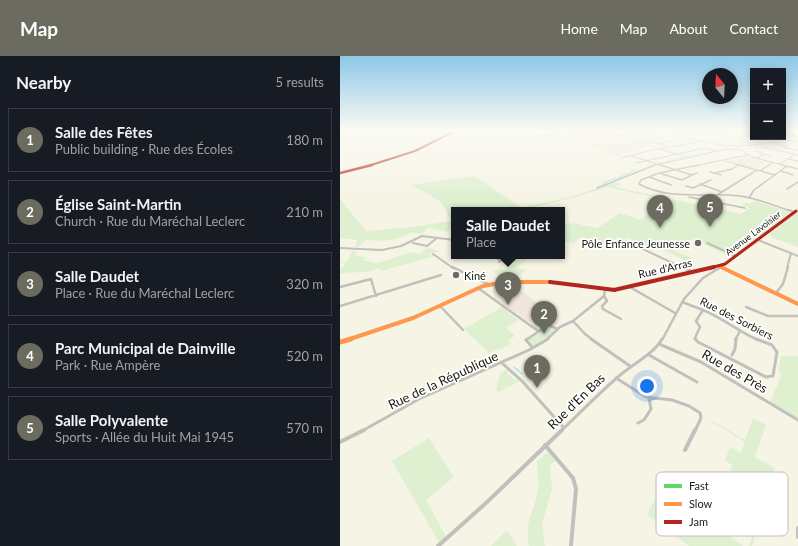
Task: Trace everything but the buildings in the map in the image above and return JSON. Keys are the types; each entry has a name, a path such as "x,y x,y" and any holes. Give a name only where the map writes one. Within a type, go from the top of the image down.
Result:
{"main road":[{"path":"340,172 382,162 408,153"},
{"name":"Avenue Lavoisier","path":"723,266 793,212"},
{"path":"723,266 731,272 798,304"},
{"name":"Rue d'Arras","path":"604,293 690,271 723,266"},
{"path":"340,342 413,318 488,284 516,282 584,286 604,293"}],"street":[{"path":"622,158 644,153"},
{"path":"673,153 677,154"},
{"path":"636,163 683,153"},
{"path":"597,188 640,169 709,153"},
{"path":"745,153 749,156"},
{"path":"761,153 770,156"},
{"path":"788,153 798,155"},
{"path":"756,158 764,154"},
{"path":"780,164 794,154"},
{"path":"631,156 692,175"},
{"path":"745,208 646,188 639,184 640,181 659,173 744,156 798,169"},
{"path":"788,159 798,161"},
{"path":"724,161 775,175"},
{"path":"717,196 772,162"},
{"path":"715,173 732,169 739,165"},
{"path":"750,198 754,190 787,166"},
{"path":"780,171 793,175"},
{"path":"710,172 721,175"},
{"path":"659,173 679,179 685,179 697,173"},
{"path":"648,177 671,185"},
{"path":"686,186 693,188 711,180"},
{"path":"787,190 798,182"},
{"path":"700,184 727,195"},
{"path":"793,185 798,186"},
{"path":"682,196 727,195 750,198 793,212"},
{"path":"340,248 378,251 413,242 422,236 451,240"},
{"path":"413,242 426,246 437,238"},
{"path":"758,240 798,256"},
{"path":"626,241 690,271"},
{"path":"707,242 736,256"},
{"path":"775,294 783,284 791,253"},
{"path":"433,254 457,270 488,284"},
{"path":"496,259 500,262 505,259"},
{"name":"Rue d'En Bas","path":"438,546 486,503 616,378 630,366 649,355 659,344 682,302 703,278 723,266"},
{"path":"340,306 441,275"},
{"path":"340,286 369,278 371,279 376,296"},
{"path":"627,286 676,313"},
{"path":"478,288 538,331"},
{"path":"533,348 526,340 548,325 558,329 573,321 604,293 607,301 602,306 603,309 621,319"},
{"name":"Rue des Sorbiers","path":"682,302 702,310 729,323 740,331 772,345 776,350 777,356 773,376 770,377 760,374 695,340 700,327 696,321 702,310"},
{"path":"440,306 463,330"},
{"path":"746,307 768,316 778,317 789,314 798,315"},
{"path":"573,321 585,334 630,366"},
{"name":"Rue de la République","path":"340,442 419,399 533,348 550,337 558,329"},
{"path":"732,355 735,349 735,340 740,331"},
{"name":"Rue des Près","path":"659,344 701,362 798,420"},
{"path":"649,355 697,382"},
{"path":"502,363 522,381 564,428"},
{"path":"616,378 649,397 672,400 689,406 700,414 701,418 685,450"},
{"path":"638,423 644,420 651,409 649,397"},
{"path":"545,445 573,478 575,484 576,489 571,546"},
{"path":"798,528 798,537"}],"shaded area":[{"path":"608,153 627,153 616,156"},
{"path":"746,157 765,162 755,168 727,161"},
{"path":"509,283 547,309 529,322 519,315 519,313 516,313 494,297 493,286"}],"green space":[{"path":"670,153 684,156 707,153 656,163 682,157"},
{"path":"475,176 520,207 451,207 451,219 440,201 412,185"},
{"path":"614,182 620,184 615,187 741,214 749,208 742,205 746,203 750,204 755,201 787,211 789,213 772,227 769,227 770,229 731,257 695,238 687,243 691,246 680,251 665,243 662,245 691,258 686,261 657,247 651,252 651,248 627,238 623,240 618,237 607,245 582,237 572,244 565,242 565,224 573,223 597,228 620,213 640,220 667,200 611,188 605,188 576,197 534,207 526,207 575,196"},
{"path":"340,199 366,231 412,227 451,221 451,228 447,232 428,228 422,234 411,232 400,238 384,241 366,240 358,247 355,247 358,240 340,238"},
{"path":"798,211 798,247 771,237 773,236 768,234 772,230 776,230 775,228"},
{"path":"426,247 440,251 451,249 429,254 435,256 381,271 379,268 366,272 340,273 340,269 346,264 340,262 347,262 352,251 358,252 355,256 365,257 363,260 377,263 412,252 420,254 426,249"},
{"path":"525,259 527,261 517,267 526,271 520,275 505,274 496,279 500,276 492,272 500,268 503,270 515,263 511,260"},
{"path":"502,307 518,320 506,328 515,336 508,340 511,343 502,349 501,348 489,353 464,329"},
{"path":"548,326 555,329 552,333 536,345 532,344 528,339"},
{"path":"781,356 798,356 798,418 770,402 781,373 778,371"},
{"path":"508,370 507,373 515,380 517,379 520,381 499,392 496,389 500,373"},
{"path":"753,418 766,425 755,457 775,468 774,472 730,472 732,465 725,460 730,447 741,453 745,442 712,422 713,421 745,440"},
{"path":"429,438 454,477 426,500 447,538 440,544 392,461"},
{"path":"548,452 555,461 550,465 552,489 542,524 545,546 529,546 529,522 538,489 537,461"},
{"path":"656,497 656,522 647,515"},
{"path":"507,530 517,546 491,546"},
{"path":"675,536 730,536 743,546 689,546"},
{"path":"752,536 755,536 752,546 749,546"}],"waterway":[{"path":"618,178 635,170"},
{"path":"603,183 616,178"},
{"path":"514,367 522,374"}],"traffic: slow":[{"path":"720,266 798,304"},
{"path":"340,342 413,318 483,286 505,282 550,282"}],"traffic: jam":[{"path":"340,173 386,161 409,153"},
{"path":"614,290 725,264 796,211"},
{"path":"550,282 615,290"}],"place":[{"name":"Salle Polyvalente","path":"710,227"},
{"name":"Parc Municipal de Dainville","path":"660,228"},
{"name":"Pôle Enfance Jeunesse","path":"698,243"},
{"name":"Kiné","path":"456,275"},
{"name":"Salle Daudet","path":"508,305"},
{"name":"Église Saint-Martin","path":"544,334"},
{"name":"Salle des Fêtes","path":"537,388"}]}
